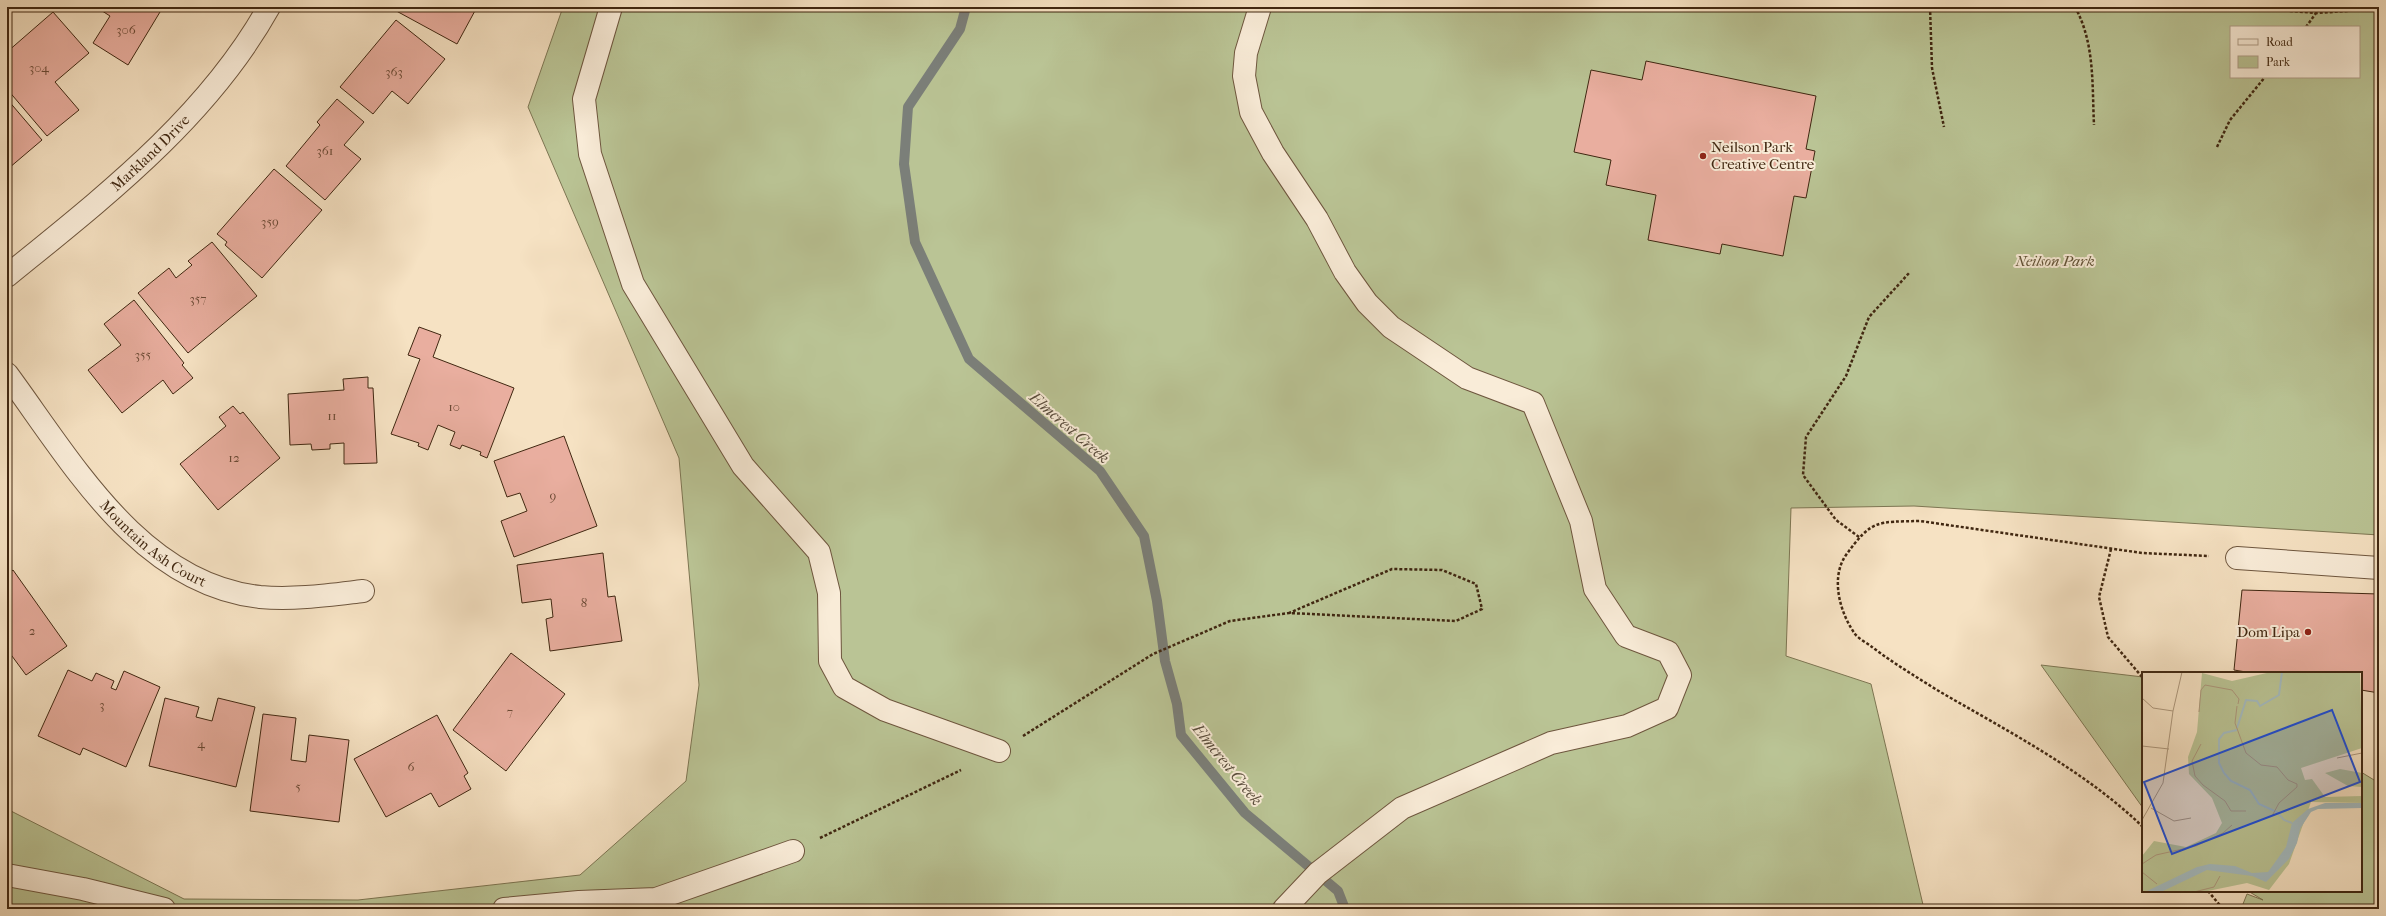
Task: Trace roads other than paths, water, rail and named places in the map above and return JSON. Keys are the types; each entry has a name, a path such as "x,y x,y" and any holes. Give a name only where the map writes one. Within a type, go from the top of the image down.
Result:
{"street":[{"name":"Markland Drive","path":"7,276 100,200 164,142 208,95 269,7"},
{"path":"611,7 584,99 590,154 633,284 742,466 820,552 829,593 830,660 844,686 885,710 999,751"},
{"path":"1260,7 1246,53 1244,76 1252,112 1273,153 1317,219 1345,272 1367,303 1397,331 1467,378 1533,403 1581,521 1595,589 1626,636 1668,652 1680,675 1667,708 1627,726 1551,743 1402,808 1318,873 1284,909"},
{"name":"Mountain Ash Court","path":"7,374 90,486 137,539 158,557 181,571 206,583 259,597 313,597 363,591"},
{"path":"2237,558 2379,568"},
{"path":"504,909 579,902 656,899 793,851"},
{"path":"7,875 83,889 164,909"}],"waterway":[{"name":"Elmcrest Creek","path":"966,7 960,29 908,107 904,164 915,242 969,359 1100,471 1144,536 1157,601 1165,661 1177,704 1181,735 1245,813 1338,891 1345,909"}],"place":[{"name":"Neilson Park Creative Centre","path":"1703,156"},
{"name":"Dom Lipa","path":"2308,632"}],"park label":[{"name":"Neilson Park","path":"2055,261"}]}
